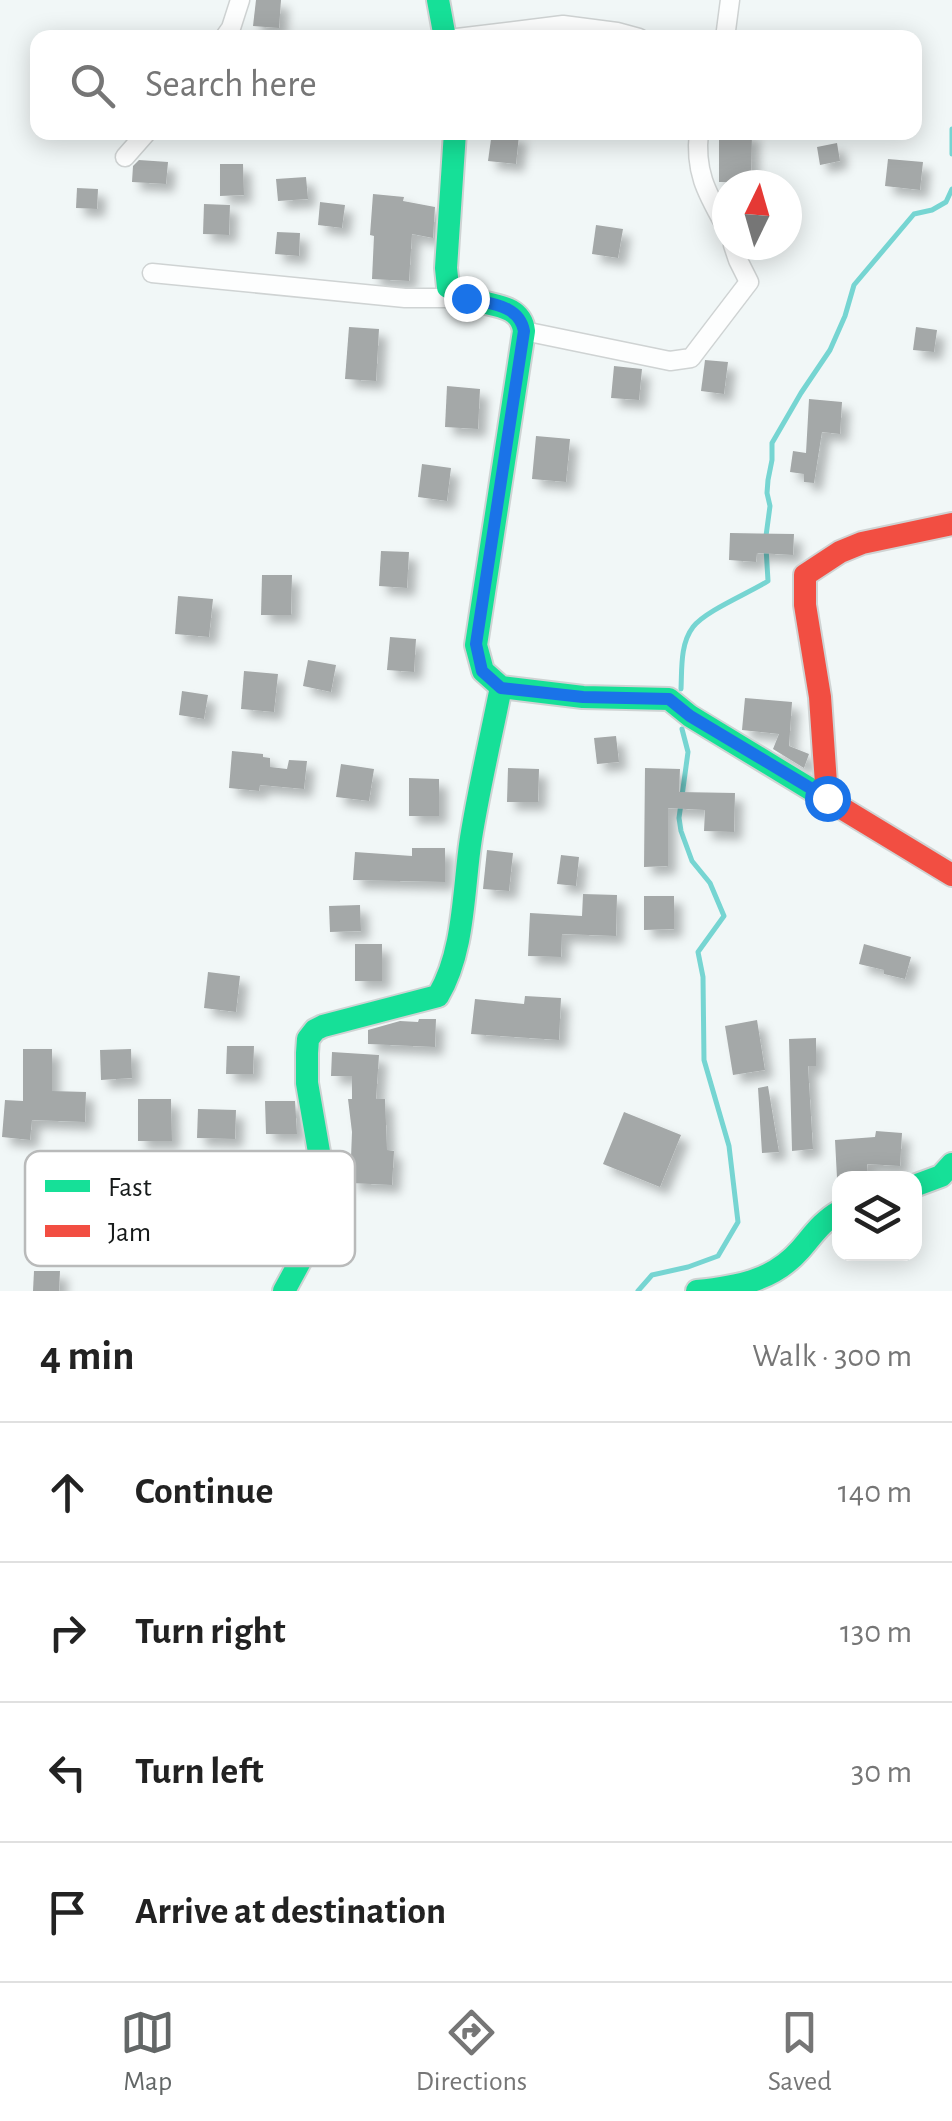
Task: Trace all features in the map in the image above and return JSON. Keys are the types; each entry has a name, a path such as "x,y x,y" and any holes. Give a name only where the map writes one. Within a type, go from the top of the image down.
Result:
{"street":[{"path":"230,30 240,0"},
{"path":"438,0 444,30"},
{"path":"725,30 730,0"},
{"path":"528,30 563,26 599,30"},
{"path":"125,156 140,140"},
{"path":"454,140 448,288 466,298 512,310 523,322 524,331 476,644 482,671 501,688 583,697 669,699 690,716 952,874"},
{"path":"698,140 703,184 712,201"},
{"path":"524,331 670,361 691,358 750,282 738,260"},
{"path":"152,273 404,298 466,298"},
{"path":"827,798 820,697 805,605 805,574 862,543 952,524"},
{"path":"319,1151 307,1083 308,1038 323,1026 438,996 444,990 452,968 471,836 501,688"},
{"path":"922,1183 941,1176 952,1164"},
{"path":"697,1291 733,1287 771,1276 832,1215"},
{"path":"284,1291 298,1266"}],"building":[{"path":"256,0 281,0 279,28 253,26"},
{"path":"491,140 518,140 516,164 488,161"},
{"path":"719,140 752,140 751,170 719,170"},
{"path":"837,143 840,161 820,165 817,147"},
{"path":"888,159 923,162 920,190 885,186"},
{"path":"139,160 168,162 166,184 132,182 133,166"},
{"path":"220,164 243,164 244,195 220,196"},
{"path":"306,177 308,199 278,201 276,179"},
{"path":"77,188 98,189 97,209 76,208"},
{"path":"373,194 404,197 403,201 435,207 433,238 412,234 409,281 372,279"},
{"path":"320,202 345,205 342,228 318,225"},
{"path":"204,204 230,205 229,235 203,234"},
{"path":"596,225 623,229 618,258 592,254"},
{"path":"277,232 300,233 299,256 275,254"},
{"path":"349,327 379,329 376,381 345,379"},
{"path":"916,327 937,330 934,352 913,350"},
{"path":"705,360 728,362 724,394 701,391"},
{"path":"614,366 642,369 639,400 611,398"},
{"path":"447,386 480,389 478,429 445,427"},
{"path":"809,399 842,402 840,434 822,432 814,483 804,482 804,474 790,472 793,451 806,453"},
{"path":"536,436 570,439 566,482 532,479"},
{"path":"422,464 451,468 447,501 418,497"},
{"path":"730,533 794,534 793,555 757,553 756,562 729,560"},
{"path":"381,551 409,552 407,588 379,586"},
{"path":"262,575 292,575 291,615 261,615"},
{"path":"178,596 213,599 209,637 175,634"},
{"path":"390,637 416,639 414,672 387,670"},
{"path":"308,660 336,665 331,692 303,686"},
{"path":"244,671 278,674 274,712 241,709"},
{"path":"182,691 208,695 204,719 179,715"},
{"path":"745,698 792,702 789,746 809,754 804,768 773,749 779,734 742,730"},
{"path":"616,736 619,762 597,764 594,738"},
{"path":"232,751 263,754 270,758 270,767 287,769 289,760 307,761 304,789 260,785 259,791 229,788"},
{"path":"341,764 374,769 369,801 336,797"},
{"path":"508,768 539,769 538,802 507,802"},
{"path":"645,768 680,769 679,792 735,793 734,832 704,831 705,810 668,808 668,866 644,867"},
{"path":"409,778 439,779 439,816 409,816"},
{"path":"412,848 445,848 445,882 353,880 355,852 412,856"},
{"path":"487,850 513,853 509,891 483,889"},
{"path":"561,855 579,857 576,886 557,884"},
{"path":"583,894 617,895 616,936 562,934 561,957 528,956 530,913 582,916"},
{"path":"644,896 674,896 674,929 644,930"},
{"path":"360,905 361,931 330,932 329,906"},
{"path":"355,944 382,944 382,981 355,981"},
{"path":"864,944 911,957 905,979 859,964"},
{"path":"208,972 240,976 236,1012 204,1008"},
{"path":"525,996 561,998 559,1040 471,1034 475,999 524,1004"},
{"path":"436,1019 435,1047 368,1044 368,1030"},
{"path":"757,1020 765,1070 733,1075 725,1026"},
{"path":"816,1038 816,1066 808,1066 813,1149 792,1151 789,1039"},
{"path":"227,1046 254,1046 253,1074 226,1074"},
{"path":"23,1049 52,1049 52,1091 86,1092 85,1122 32,1120 30,1140 2,1137 5,1100 23,1101"},
{"path":"131,1049 132,1078 101,1080 100,1050"},
{"path":"332,1052 379,1055 376,1099 385,1099 387,1150 394,1151 392,1185 355,1183 348,1099 352,1099 352,1076 331,1076"},
{"path":"768,1086 779,1152 762,1153 758,1088"},
{"path":"138,1099 171,1099 172,1141 138,1141"},
{"path":"265,1101 295,1101 297,1134 266,1134"},
{"path":"198,1109 236,1110 235,1139 197,1138"},
{"path":"624,1112 681,1135 660,1187 603,1164"},
{"path":"876,1131 902,1133 900,1166 867,1164 868,1171 837,1171 835,1140 875,1137"},
{"path":"34,1271 60,1271 59,1291 33,1291"}],"waterway":[{"path":"952,129 952,154"},
{"path":"766,536 772,443 830,350 854,285 914,214 946,202 952,189"},
{"path":"681,689 682,657 693,627 768,581 766,547"},
{"path":"638,1291 652,1275 718,1256 738,1222 729,1146 704,1060 703,977 698,952 724,916 710,883 692,861 681,831 679,818 688,752 682,729"}],"traffic: fast":[{"path":"438,0 444,30"},
{"path":"454,140 448,287 470,299 511,311 522,322 524,331 476,645 483,671 501,687 583,697 669,699 690,716 825,798"},
{"path":"319,1151 307,1083 308,1039 323,1026 438,996 447,978 458,940 474,819 501,687"},
{"path":"922,1183 941,1176 952,1164"},
{"path":"697,1291 766,1276 789,1260 832,1217"},
{"path":"284,1291 298,1266"}],"traffic: jam":[{"path":"827,798 805,575 862,543 952,524"},
{"path":"825,798 952,875"}],"route":[{"path":"466,298 512,310 523,322 524,331 476,644 482,671 501,688 583,697 669,699 690,716 827,798"}]}
